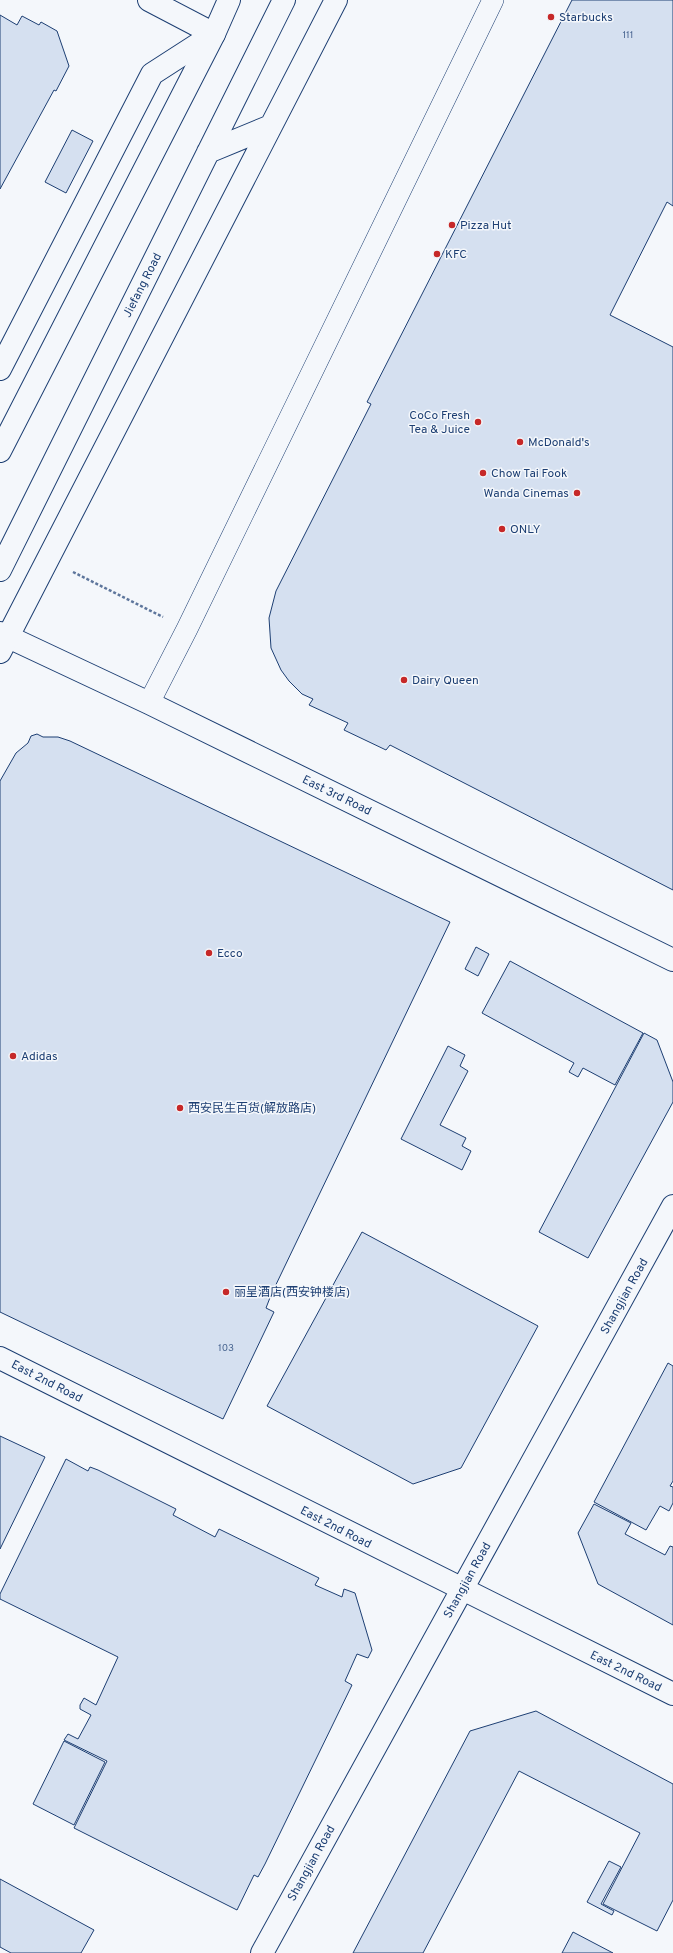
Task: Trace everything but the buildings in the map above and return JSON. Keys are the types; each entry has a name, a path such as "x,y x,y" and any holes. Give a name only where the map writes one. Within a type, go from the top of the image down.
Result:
{"street":[{"path":"149,0 214,34"},
{"path":"0,451 214,34 229,0"},
{"name":"Jiefang Road","path":"0,570 284,0"},
{"path":"3,641 336,0"},
{"path":"149,703 187,629 493,0"},
{"path":"0,369 152,74 214,34"},
{"path":"208,152 271,126"},
{"name":"East 3rd Road","path":"3,641 149,703 673,960"},
{"name":"Shangjian Road","path":"262,1953 673,1206"},
{"name":"East 2nd Road","path":"0,1358 462,1590 673,1694"}],"path":[{"path":"69,570 187,629"}],"place":[{"name":"Starbucks","path":"551,17"},
{"name":"Pizza Hut","path":"452,225"},
{"name":"KFC","path":"437,254"},
{"name":"CoCo Fresh Tea & Juice","path":"478,422"},
{"name":"McDonald's","path":"520,442"},
{"name":"Chow Tai Fook","path":"483,473"},
{"name":"Wanda Cinemas","path":"577,493"},
{"name":"ONLY","path":"502,529"},
{"name":"Dairy Queen","path":"404,680"},
{"name":"Ecco","path":"209,953"},
{"name":"Adidas","path":"13,1056"},
{"name":"西安民生百货(解放路店)","path":"180,1108"},
{"name":"丽呈酒店(西安钟楼店)","path":"226,1292"}]}
